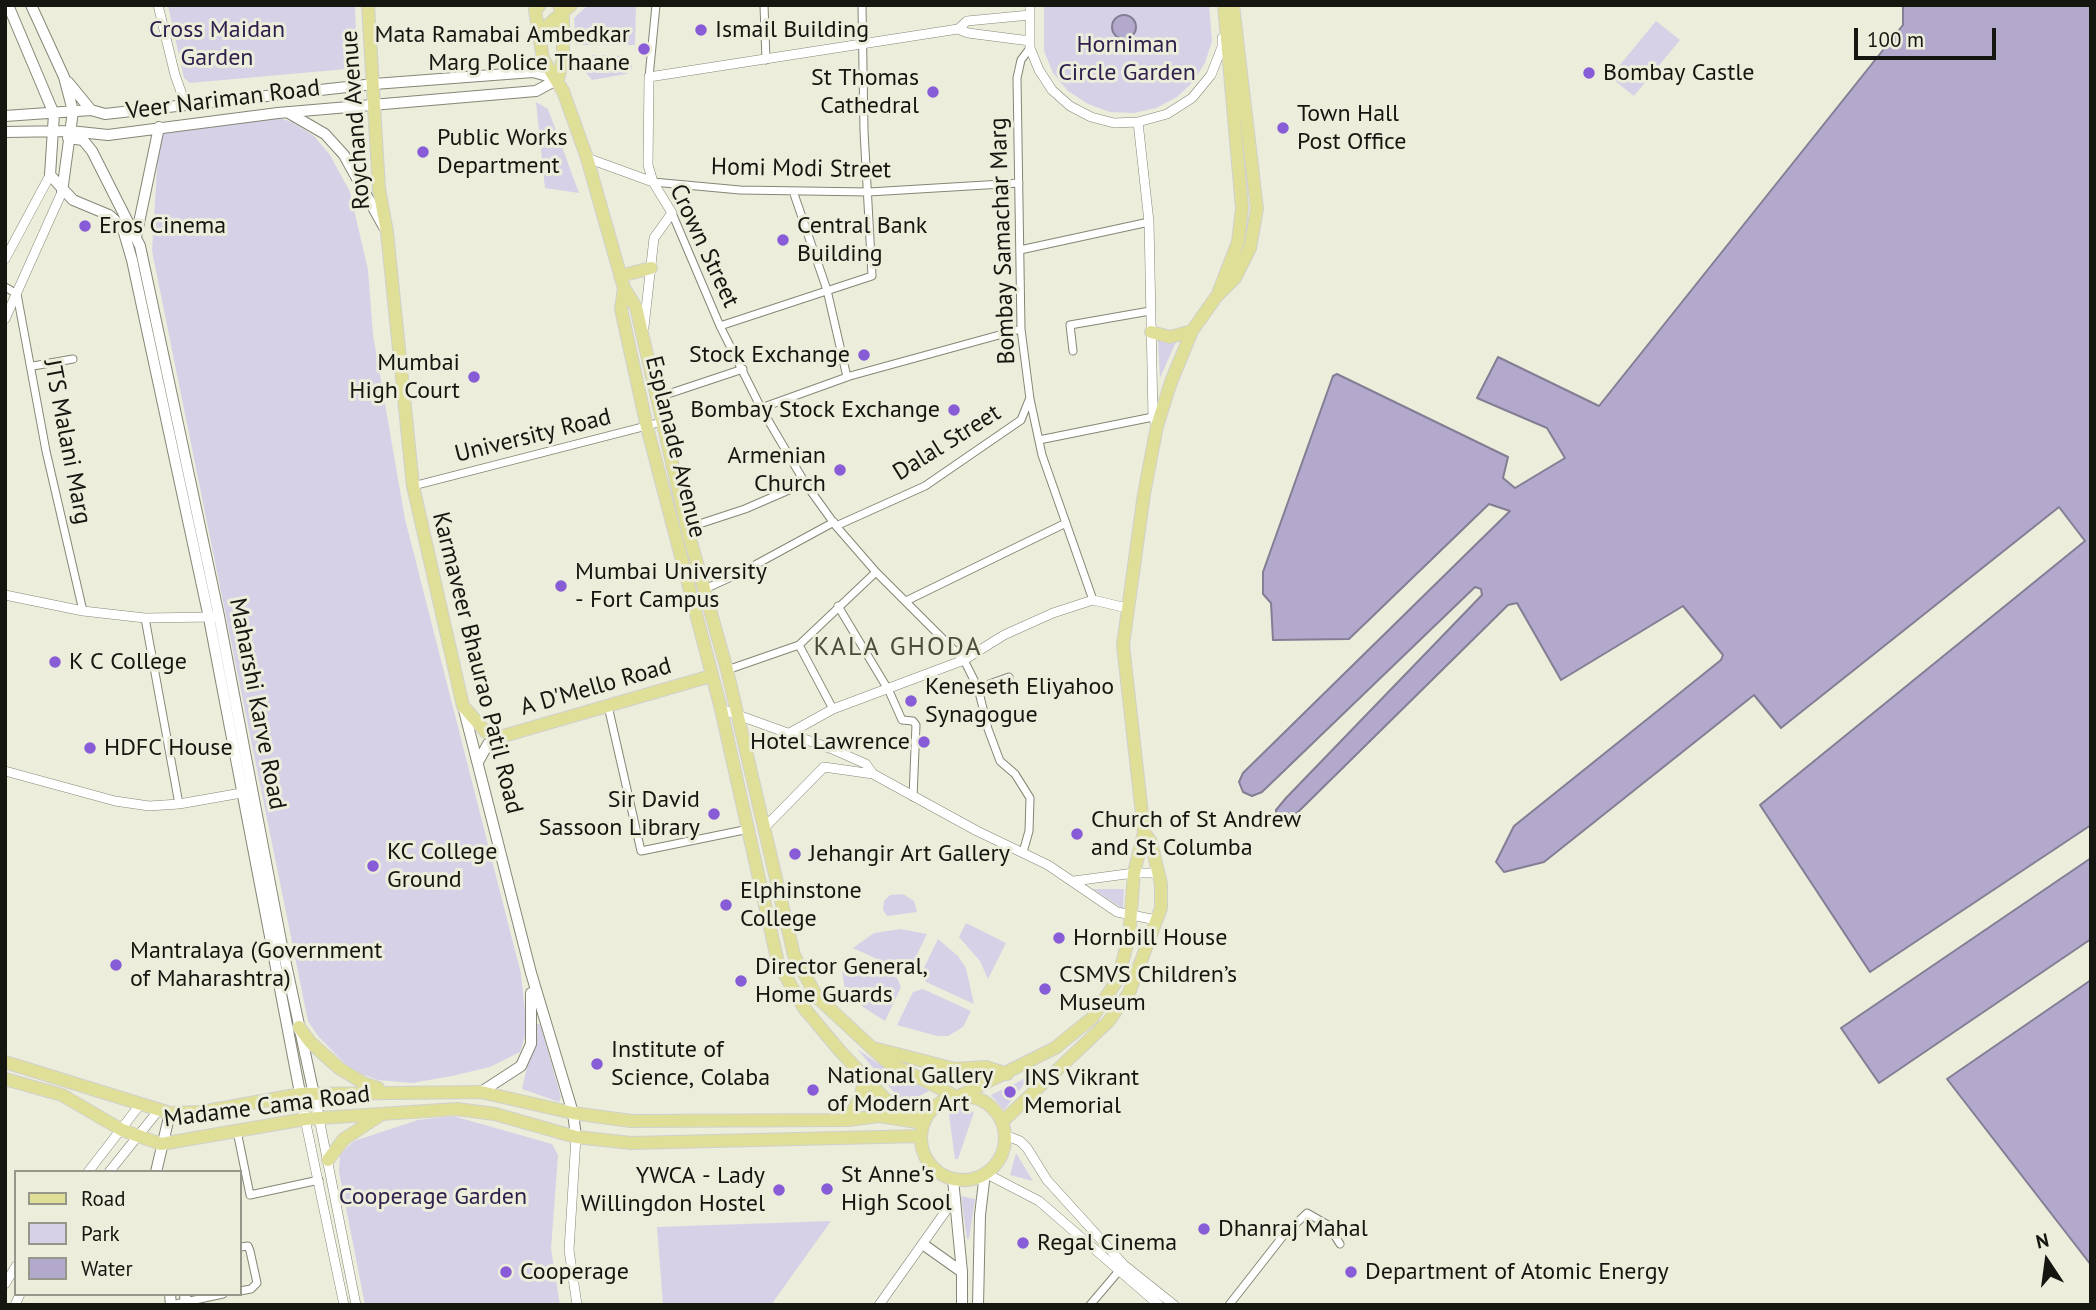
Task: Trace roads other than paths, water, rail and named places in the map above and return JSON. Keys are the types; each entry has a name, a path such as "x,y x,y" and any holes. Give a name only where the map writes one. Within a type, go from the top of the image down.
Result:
{"main road":[{"path":"8,5 54,114 55,132 50,175 62,192"},
{"path":"31,5 64,77 73,111 62,192"},
{"name":"Roychand Avenue","path":"368,5 379,189 387,232"},
{"path":"1222,5 1244,245"},
{"path":"536,7 543,59 558,79 587,158 622,282 636,307 687,527 732,690 794,955 817,997 886,1061 957,1097 972,1097 985,1102 1003,1129 1002,1153 985,1173 970,1179 953,1178 933,1167 925,1156 924,1126 944,1100 957,1097 1007,1074 1055,1048 1092,1018 1118,979 1133,916 1134,873 1144,832 1124,672 1127,608 1155,421 1192,331 1216,297 1244,245 1257,209 1233,5"},
{"path":"540,32 564,8"},
{"path":"558,79 564,58 564,8"},
{"name":"Veer Nariman Road","path":"5,116 91,110 105,114 374,83 533,72 558,79"},
{"path":"64,77 91,110"},
{"name":"Veer Nariman Road","path":"5,132 108,135 374,103 536,91 558,79"},
{"path":"287,112 325,134 344,155 387,232"},
{"path":"136,237 159,127"},
{"name":"Maharshi Karve Road","path":"69,134 83,140 92,151 136,237 312,1118"},
{"name":"Maharshi Karve Road","path":"62,192 117,222 123,229 214,617"},
{"name":"Karmaveer Bhaurao Patil Road","path":"387,232 413,486 463,706 531,973 573,1112 576,1137"},
{"path":"622,282 651,268"},
{"name":"Esplanade Avenue","path":"622,282 621,309 647,427 721,709 778,963 804,1008 865,1077"},
{"path":"1151,332 1170,337 1192,331"},
{"path":"636,376 651,373"},
{"path":"711,676 725,665"},
{"name":"A D'Mello Road","path":"463,706 486,732 503,736 711,676"},
{"path":"717,695 732,690"},
{"path":"478,762 488,744 503,736"},
{"name":"Maharshi Karve Road","path":"248,791 299,1027 307,1094"},
{"path":"1003,1129 1065,1062 1108,1022 1129,993 1153,933 1162,893 1151,842 1144,832"},
{"path":"481,1091 521,1066 531,1044 531,973"},
{"path":"299,1027 310,1042 340,1068 365,1084 392,1091"},
{"path":"873,1048 955,1069 986,1067 1007,1074"},
{"path":"1055,1048 1065,1062"},
{"name":"Madame Cama Road","path":"5,1062 164,1112 201,1112 307,1094 481,1091 573,1112 631,1121 848,1120 879,1116 924,1126"},
{"path":"848,1120 861,1095 865,1077"},
{"path":"865,1077 890,1104 924,1126"},
{"name":"Madame Cama Road","path":"5,1079 62,1095 138,1138 161,1144 312,1118 457,1108 495,1114 576,1137 631,1143 924,1126"},
{"path":"158,1170 164,1112"},
{"path":"328,1160 344,1139 382,1114"},
{"path":"978,1305 980,1216 985,1173"},
{"path":"953,1178 962,1272 962,1305"},
{"path":"924,1245 962,1272"}],"street":[{"path":"158,5 174,75 185,103"},
{"path":"653,182 647,154 649,77 656,5"},
{"path":"764,5 766,60"},
{"path":"720,326 873,276 861,46 862,5"},
{"path":"649,77 958,29 967,21 1030,10 1030,45 1039,70 1052,90 1070,106 1091,117 1114,123 1167,114 1192,98 1211,75 1222,47 1222,5"},
{"path":"958,29 1030,45"},
{"name":"Bombay Samachar Marg","path":"1030,45 1021,60 1017,78 1021,329 1030,399 1039,440 1093,600"},
{"path":"1211,75 1220,75 1228,69 1239,54"},
{"path":"1039,440 1155,421 1149,222 1136,118"},
{"name":"Homi Modi Street","path":"587,158 653,182 740,190 869,192 1019,183"},
{"path":"5,259 50,175"},
{"name":"Crown Street","path":"653,182 672,213 720,326 761,408 805,483 835,524 876,572 964,660 978,688 988,729 1000,761 1015,774 1030,798 1030,831 1023,852"},
{"path":"793,191 827,290 847,377"},
{"path":"5,319 62,192"},
{"path":"643,336 654,238 672,213"},
{"path":"1020,250 1149,222"},
{"path":"5,287 18,294"},
{"name":"JTS Malani Marg","path":"18,294 33,366 46,451 83,611"},
{"path":"1073,351 1070,326 1150,312"},
{"path":"761,408 847,377 1021,329"},
{"path":"33,366 73,359"},
{"path":"656,398 743,369"},
{"name":"Dalal Street","path":"705,589 835,524 925,486 1021,420 1030,399"},
{"name":"University Road","path":"413,486 662,422"},
{"path":"687,527 745,509 805,483"},
{"path":"906,601 1066,523"},
{"path":"725,665 799,645 876,572"},
{"path":"5,595 83,611 145,618 214,617"},
{"path":"786,734 833,709 889,691 964,660 1024,625 1093,600 1127,608"},
{"path":"838,606 889,691 902,720 913,721 916,725 913,797"},
{"path":"145,618 179,804"},
{"path":"799,645 833,709"},
{"path":"978,688 1009,677"},
{"path":"608,706 641,850 749,829"},
{"path":"721,709 865,763 873,774"},
{"path":"764,828 824,767 832,749"},
{"path":"824,767 873,774 1023,852 1074,881 1117,912 1156,920"},
{"path":"5,772 115,801 149,806 179,804 248,791"},
{"path":"1074,881 1134,873 1156,873"},
{"path":"90,1170 139,1106"},
{"path":"111,1170 164,1112"},
{"name":"Maharshi Karve Road","path":"312,1118 328,1160 356,1305"},
{"name":"Maharshi Karve Road","path":"312,1118 319,1180 344,1305"},
{"path":"1003,1129 1027,1148 1047,1180 1124,1265 1174,1305"},
{"path":"237,1131 250,1195 319,1180"},
{"path":"576,1137 569,1250 578,1305"},
{"path":"985,1173 1039,1201 1159,1305"},
{"path":"879,1305 956,1197"},
{"path":"1229,1305 1283,1236 1307,1213 1328,1225 1340,1244"},
{"path":"242,1247 248,1246 257,1283 251,1289 242,1291"},
{"path":"1090,1305 1118,1272"},
{"path":"171,1305 211,1296"},
{"path":"5,1301 12,1305"}],"water":[{"path":"1903,5 2091,5 2091,825 1870,972 1760,805 2085,541 2059,507 1781,728 1754,695 1544,862 1504,872 1496,862 1514,826 1721,660 1723,655 1683,606 1561,680 1517,603 1508,605 1297,813 1286,819 1276,816 1276,810 1286,798 1482,595 1481,589 1475,587 1262,792 1252,796 1243,792 1239,782 1243,773 1510,511 1489,504 1349,639 1273,640 1271,603 1263,594 1263,572 1333,376 1337,374 1508,457 1503,478 1515,488 1565,458 1547,428 1477,398 1498,357 1599,406 1903,25"},
{"path":"1124,15 1132,19 1136,27 1132,35 1124,39 1116,35 1112,27 1116,19"},
{"path":"2091,858 2091,939 1879,1083 1841,1028"},
{"path":"2091,980 2091,1265 1947,1079"}],"place":[{"name":"Ismail Building","path":"701,30"},
{"name":"Mata Ramabai Ambedkar Marg Police Thaane","path":"644,49"},
{"name":"Bombay Castle","path":"1589,73"},
{"name":"St Thomas Cathedral","path":"933,92"},
{"name":"Town Hall Post Office","path":"1283,128"},
{"name":"Public Works Department","path":"423,152"},
{"name":"Eros Cinema","path":"85,226"},
{"name":"Central Bank Building","path":"783,240"},
{"name":"Stock Exchange","path":"864,355"},
{"name":"Mumbai High Court","path":"474,377"},
{"name":"Bombay Stock Exchange","path":"954,410"},
{"name":"Armenian Church","path":"840,470"},
{"name":"Mumbai University - Fort Campus","path":"561,586"},
{"name":"K C College","path":"55,662"},
{"name":"Keneseth Eliyahoo Synagogue","path":"911,701"},
{"name":"Hotel Lawrence","path":"924,742"},
{"name":"HDFC House","path":"90,748"},
{"name":"Sir David Sassoon Library","path":"714,814"},
{"name":"Church of St Andrew and St Columba","path":"1077,834"},
{"name":"Jehangir Art Gallery","path":"795,854"},
{"name":"KC College Ground","path":"373,866"},
{"name":"Elphinstone College","path":"726,905"},
{"name":"Hornbill House","path":"1059,938"},
{"name":"Mantralaya (Government of Maharashtra)","path":"116,965"},
{"name":"Director General, Home Guards","path":"741,981"},
{"name":"CSMVS Children’s Museum","path":"1045,989"},
{"name":"Institute of Science, Colaba","path":"597,1064"},
{"name":"National Gallery of Modern Art","path":"813,1090"},
{"name":"INS Vikrant Memorial","path":"1010,1092"},
{"name":"St Anne's High Scool","path":"827,1189"},
{"name":"YWCA - Lady Willingdon Hostel","path":"779,1190"},
{"name":"Dhanraj Mahal","path":"1204,1229"},
{"name":"Regal Cinema","path":"1023,1243"},
{"name":"Cooperage","path":"506,1272"},
{"name":"Department of Atomic Energy","path":"1351,1272"}],"district":[{"name":"KALA GHODA","path":"898,648"}],"park label":[{"name":"Cross Maidan Garden","path":"217,44"},
{"name":"Horniman Circle Garden","path":"1127,59"},
{"name":"Cooperage Garden","path":"433,1197"}]}
